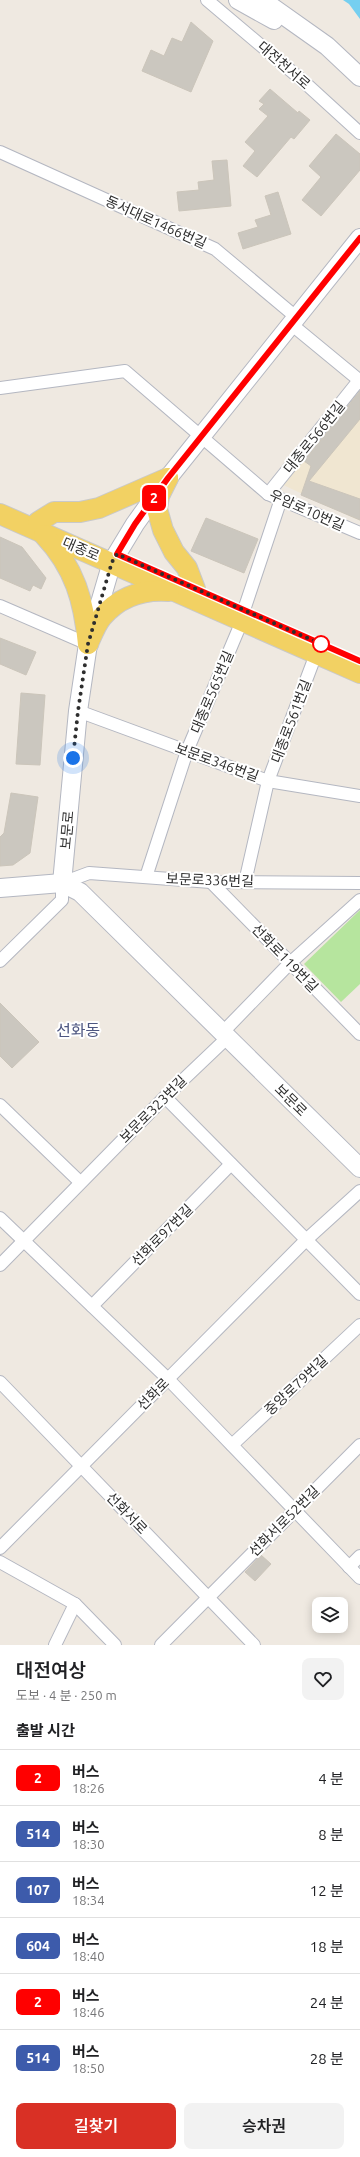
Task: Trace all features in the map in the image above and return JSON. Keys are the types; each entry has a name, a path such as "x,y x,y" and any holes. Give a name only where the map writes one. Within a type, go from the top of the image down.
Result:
{"main road":[{"path":"238,0 327,46"},
{"path":"262,0 327,46 360,77"},
{"name":"보문로","path":"360,238 168,478 135,524 114,558 88,644 78,711 62,883 80,892 360,1168"},
{"path":"88,644 85,614 78,586 62,557 39,527 54,512 80,512 100,508 168,478"},
{"path":"88,644 102,617 119,601 140,592 186,590 187,568 174,552 163,530 157,509 159,496 168,478"},
{"name":"대종로","path":"0,506 39,527"},
{"name":"대종로","path":"0,514 39,527 114,558 243,615 360,661"},
{"name":"대종로","path":"243,615 316,654 360,673"},
{"path":"0,888 62,883"}],"street":[{"name":"대전천서로","path":"206,0 291,70 360,133"},
{"name":"동서대로1466번길","path":"0,152 215,249 360,380"},
{"name":"우암로10번길","path":"0,388 125,371 268,494 360,533"},
{"name":"대종로566번길","path":"268,494 360,380"},
{"path":"243,615 281,499"},
{"path":"0,606 88,644"},
{"name":"대종로565번길","path":"146,878 187,751 243,615"},
{"name":"대종로561번길","path":"245,882 268,781 316,654"},
{"name":"보문로346번길","path":"78,711 268,781 360,796"},
{"name":"보문로336번길","path":"62,883 89,873 211,882 360,883"},
{"name":"선화로119번길","path":"211,882 360,1034"},
{"path":"0,961 62,900 62,883"},
{"path":"225,1035 290,963 360,900"},
{"name":"보문로323번길","path":"0,1265 225,1035"},
{"path":"165,1097 360,1294"},
{"path":"0,1105 80,1182"},
{"name":"선화로97번길","path":"92,1306 231,1164"},
{"name":"선화로","path":"0,1548 306,1240 360,1191"},
{"path":"0,1218 168,1379 360,1578"},
{"name":"중앙로79번길","path":"232,1445 360,1325"},
{"name":"선화서로","path":"0,1382 254,1645"},
{"name":"선화서로52번길","path":"160,1645 360,1445"},
{"path":"349,1567 360,1556"},
{"path":"0,1562 75,1604 115,1645"},
{"path":"55,1645 75,1604"}],"shaded area":[{"path":"360,385 360,521 277,482"}],"green space":[{"path":"360,910 360,984 341,1002 304,964"}],"water":[{"path":"343,0 360,0 360,19 349,4"}],"building":[{"path":"191,22 213,41 191,92 142,71 151,50 164,56 172,38 182,42"},
{"path":"270,89 298,113 299,111 310,120 294,139 291,137 257,177 243,166 255,151 245,142 268,116 259,109 264,104 259,101"},
{"path":"336,134 360,154 360,170 321,216 302,200 321,177 309,166"},
{"path":"227,160 231,206 179,211 177,192 199,190 198,182 214,180 212,161"},
{"path":"278,192 291,234 243,249 238,233 258,227 255,220 271,215 265,196"},
{"path":"360,391 360,419 309,481 360,499 360,520 301,495 311,466 304,461"},
{"path":"206,518 258,539 244,573 191,551"},
{"path":"0,537 22,547 46,578 41,589 33,585 30,591 0,578"},
{"path":"0,638 36,652 26,675 0,664"},
{"path":"21,693 45,695 40,765 16,764"},
{"path":"11,793 38,797 30,853 13,865 0,866 0,837 4,833"},
{"path":"0,1003 39,1042 12,1068 0,1056"},
{"path":"261,1555 271,1564 255,1581 245,1572"}],"bus line":[{"name":"2","path":"360,238 168,478 135,524 117,554 360,661"}],"district":[{"name":"선화동","path":"78,1030"}],"route":[{"path":"73,758 88,644 112,562 117,554 321,644"}]}
